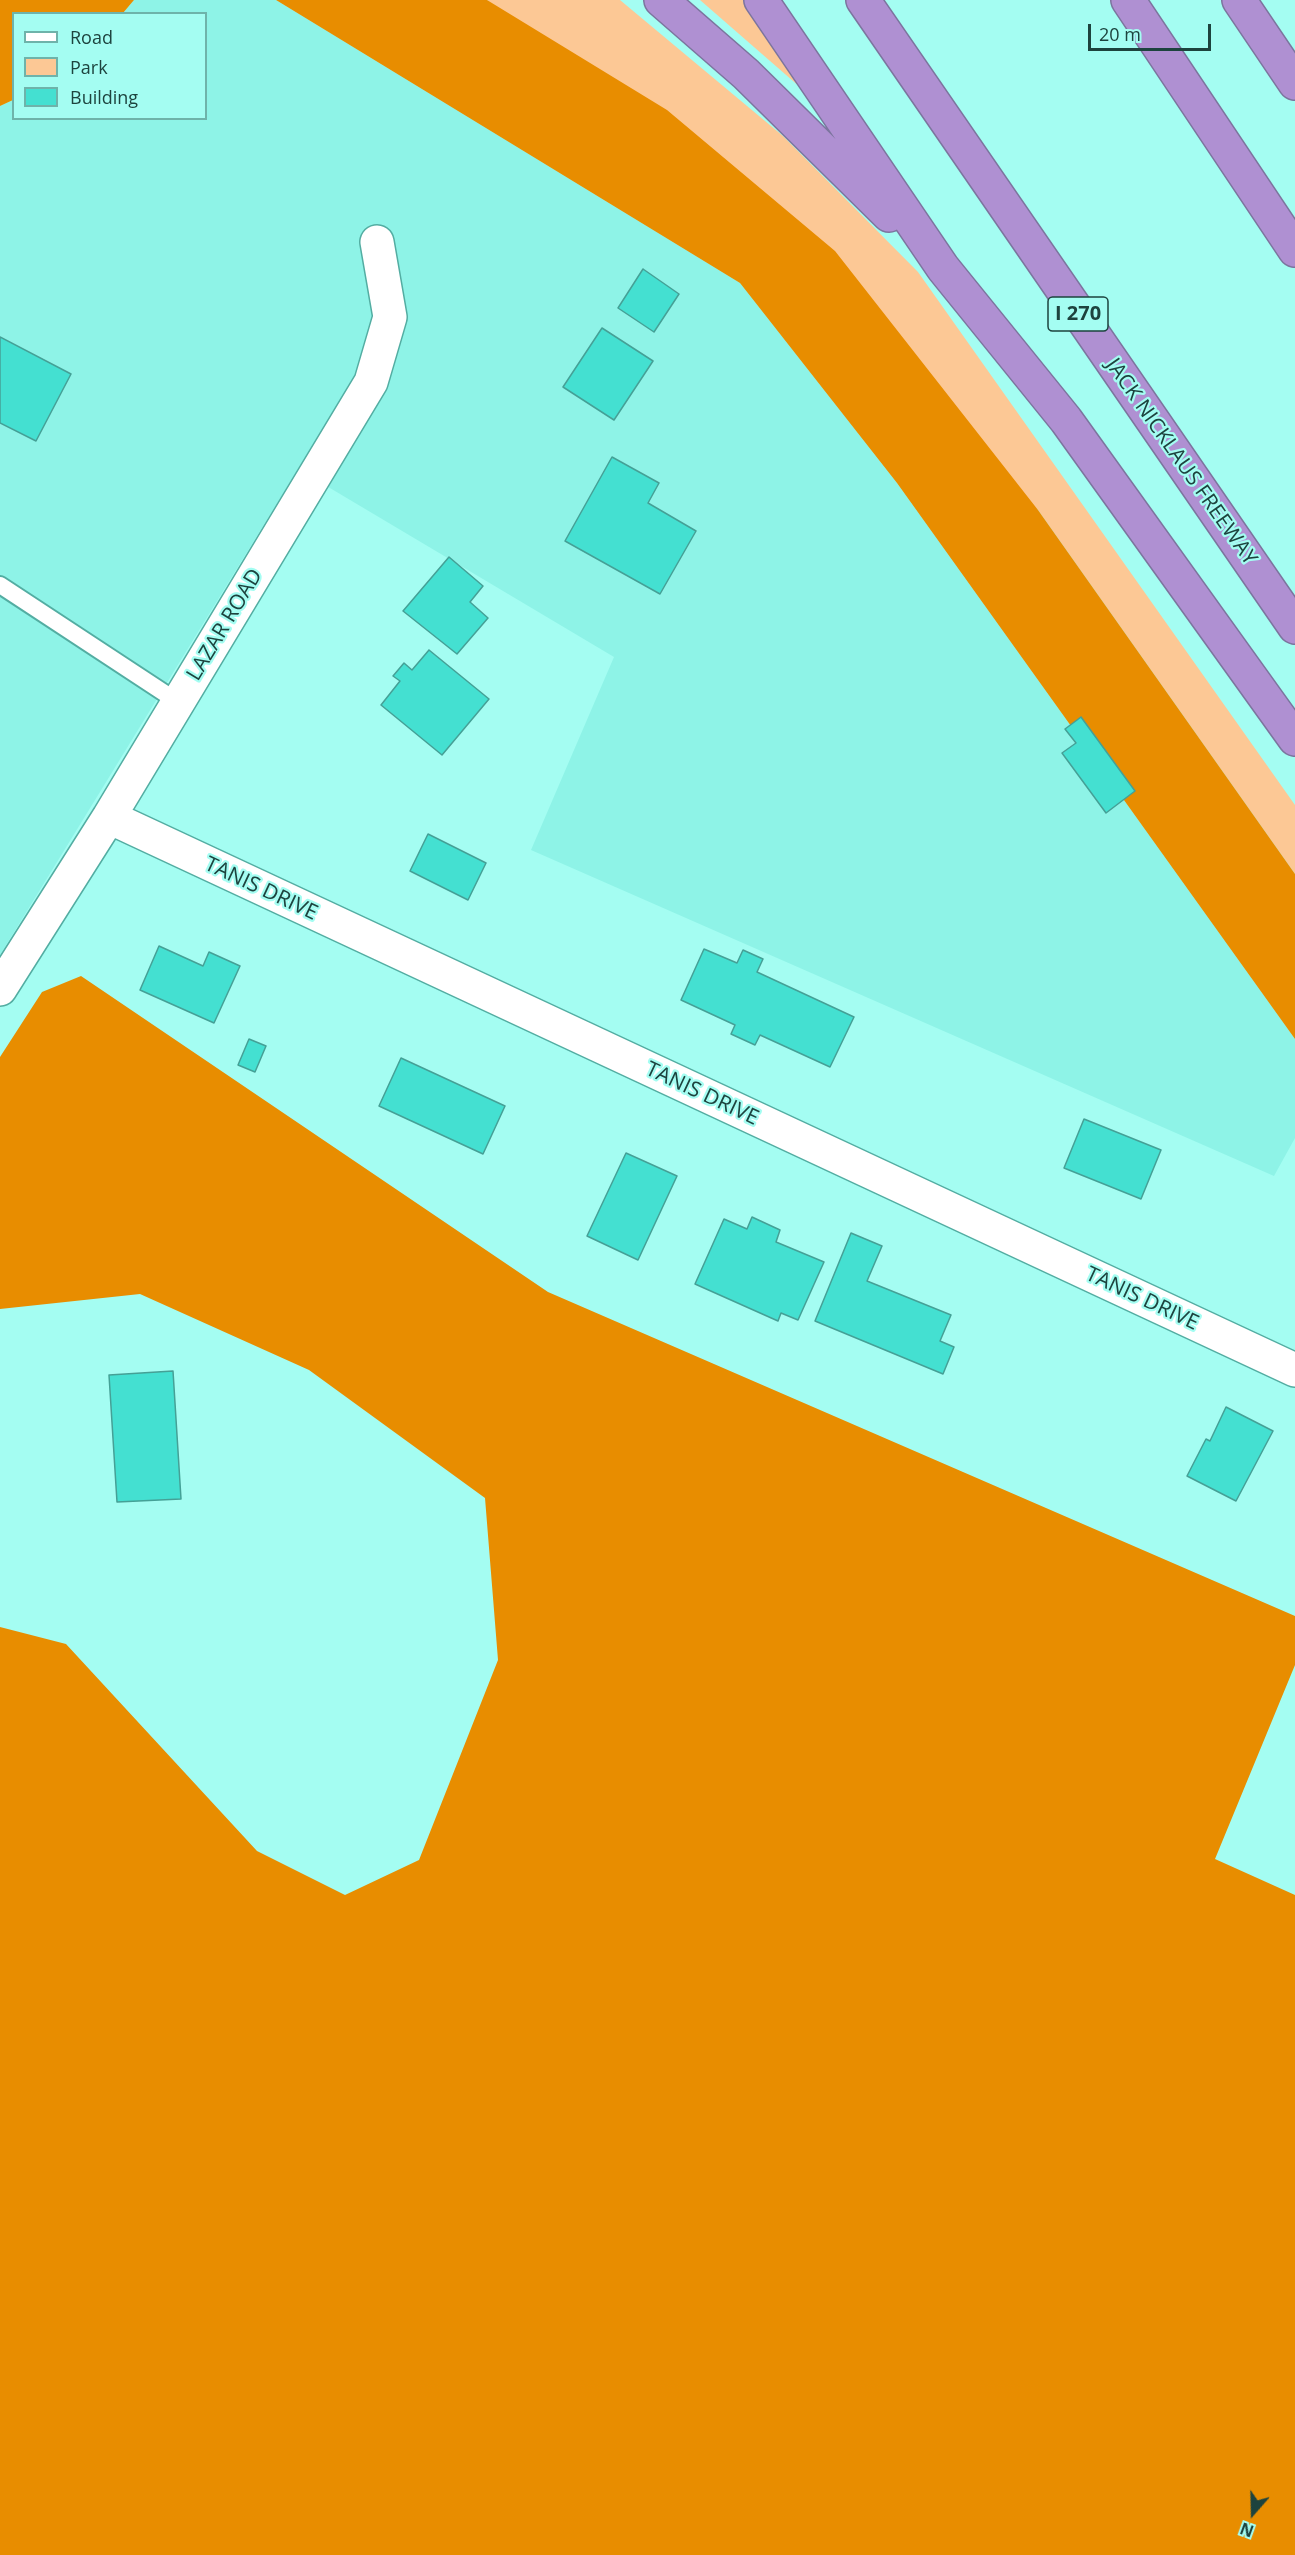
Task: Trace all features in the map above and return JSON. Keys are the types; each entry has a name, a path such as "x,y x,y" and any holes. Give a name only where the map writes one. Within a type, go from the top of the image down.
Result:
{"highway":[{"path":"662,0 746,74 943,267"},
{"path":"761,0 943,267 1066,420 1295,739"},
{"name":"JACK NICKLAUS FREEWAY","path":"862,0 1295,627"},
{"path":"1128,0 1295,250"},
{"path":"1239,0 1295,83"}],"street":[{"name":"LAZAR ROAD","path":"0,989 109,817 371,382 390,317 377,242"},
{"name":"TANIS DRIVE","path":"109,817 1295,1370"}],"lane":[{"path":"0,585 178,702"}],"shaded area":[{"path":"0,0 134,0 124,12 12,12 12,100 0,106"},
{"path":"134,0 276,0 740,283 897,483 1295,1039 1295,1138 1274,1176 531,850 614,657 298,469 0,955 0,106 12,100 12,120 207,120 207,12 124,12"},
{"path":"276,0 487,0 667,110 835,251 1038,510 1295,874 1295,1039 897,483 740,283"},
{"path":"81,976 548,1292 1295,1616 1295,1665 1215,1859 1295,1895 1295,2555 0,2555 0,1627 66,1644 257,1851 345,1895 419,1860 498,1660 485,1498 309,1370 140,1294 0,1309 0,1057 42,992"}],"green space":[{"path":"487,0 620,0 783,136 918,272 1295,805 1295,874 1038,510"},
{"path":"700,0 748,0 824,108"}],"building":[{"path":"643,269 679,294 654,332 618,308"},
{"path":"602,328 653,361 614,420 563,387"},
{"path":"0,337 71,374 36,441 0,423"},
{"path":"612,457 659,483 648,503 696,531 660,594 565,541"},
{"path":"449,557 483,586 470,602 488,618 457,654 403,611"},
{"path":"429,650 489,699 442,755 381,705 400,681 393,676 404,663 412,670"},
{"path":"1081,717 1135,791 1106,813 1062,753 1076,743 1065,729"},
{"path":"428,834 486,863 468,900 410,871"},
{"path":"159,946 203,966 209,952 240,966 214,1023 140,990"},
{"path":"704,949 737,963 743,950 763,959 757,972 854,1017 830,1067 760,1035 755,1045 731,1034 735,1025 681,1000"},
{"path":"249,1039 266,1046 255,1072 238,1065"},
{"path":"401,1058 505,1106 483,1154 379,1106"},
{"path":"1084,1119 1161,1150 1141,1199 1064,1168"},
{"path":"626,1153 677,1176 638,1260 587,1236"},
{"path":"752,1217 780,1230 776,1242 824,1262 798,1320 781,1313 778,1321 695,1284 724,1219 747,1229"},
{"path":"851,1233 882,1246 867,1281 951,1315 940,1341 954,1347 943,1374 815,1321"},
{"path":"173,1371 181,1499 117,1502 109,1375"},
{"path":"1226,1407 1273,1431 1236,1501 1187,1476 1206,1439 1210,1441"}]}
